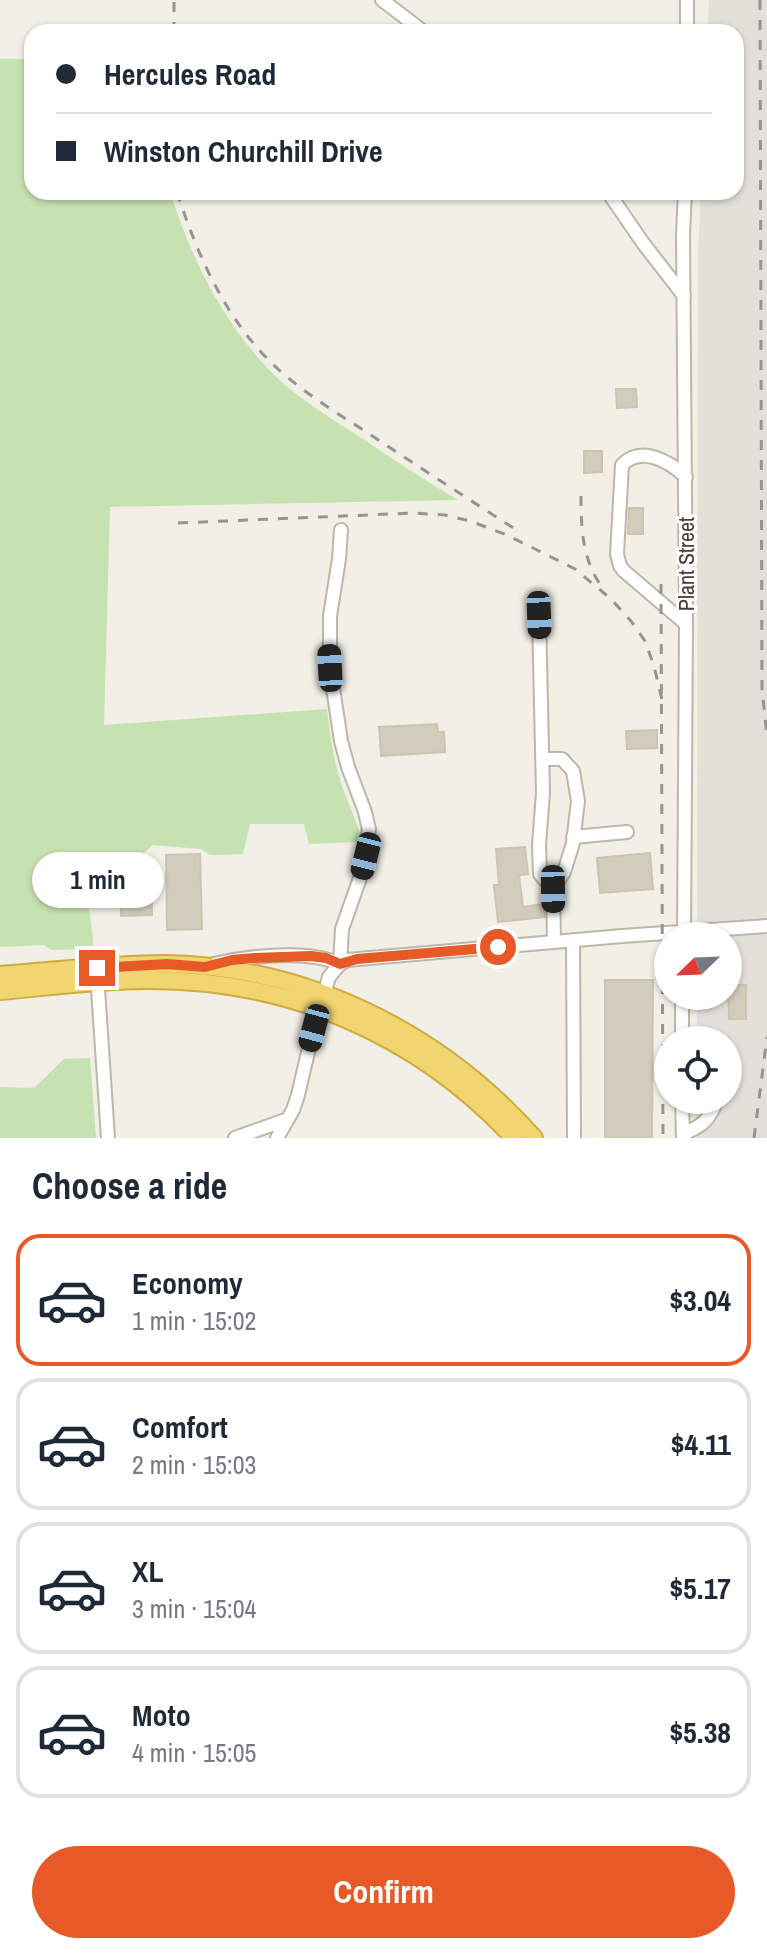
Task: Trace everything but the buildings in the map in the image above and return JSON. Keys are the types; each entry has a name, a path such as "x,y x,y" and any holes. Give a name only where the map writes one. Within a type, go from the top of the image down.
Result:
{"highway":[{"path":"0,991 156,964 205,967 269,977 321,1001 415,1054 470,1095 514,1138"},
{"path":"0,975 98,976 217,984 321,1001 387,1020 445,1056 495,1097 534,1138"}],"street":[{"path":"382,0 414,24"},
{"path":"687,0 687,24"},
{"path":"613,200 684,296"},
{"name":"Plant Street","path":"684,922 685,200"},
{"path":"686,477 654,457 632,456 622,465 617,554 624,571 686,624"},
{"path":"340,964 342,929 360,878 369,829 341,741 330,668 330,616 341,530"},
{"path":"539,615 543,759 540,874 553,889"},
{"path":"543,759 562,759 573,771 578,801 564,872 553,889 554,942"},
{"path":"573,837 627,832"},
{"path":"742,928 767,926"},
{"path":"277,1138 298,1095 329,977 340,964 357,959 654,936"},
{"path":"573,940 574,1138"},
{"path":"205,967 232,960 311,956 340,964"},
{"path":"98,976 108,1138"},
{"path":"682,1114 683,1136 701,1126 709,1114"},
{"path":"235,1138 288,1119"}],"shaded area":[{"path":"709,0 767,0 767,1138 696,1138 696,1114 742,1114 742,1026 697,1026 697,1010 742,1010 742,922 697,922 698,254 701,200 744,200 744,24 708,24"}],"green space":[{"path":"0,59 24,59 24,200 173,200 210,288 238,332 271,372 314,407 458,500 110,507 104,725 327,709 337,769 361,842 309,844 304,824 250,824 243,854 210,855 201,849 152,845 128,866 113,873 97,875 88,901 93,949 51,950 44,945 0,947"},
{"path":"90,1058 96,1138 0,1138 0,1087 34,1088 64,1059"}],"railway":[{"path":"174,0 174,24"},
{"path":"760,0 762,689 767,736"},
{"path":"180,200 194,241 216,288 244,332 279,370 325,405 518,531"},
{"path":"581,496 582,531 587,555 602,587"},
{"path":"178,523 414,513 445,515 470,521 507,535 575,569 611,599 645,641 662,700"},
{"path":"661,584 663,1138"},
{"path":"754,1138 767,1037"}],"route":[{"path":"97,968 167,964 205,967 232,960 311,956 340,964 347,960 498,947"}]}
